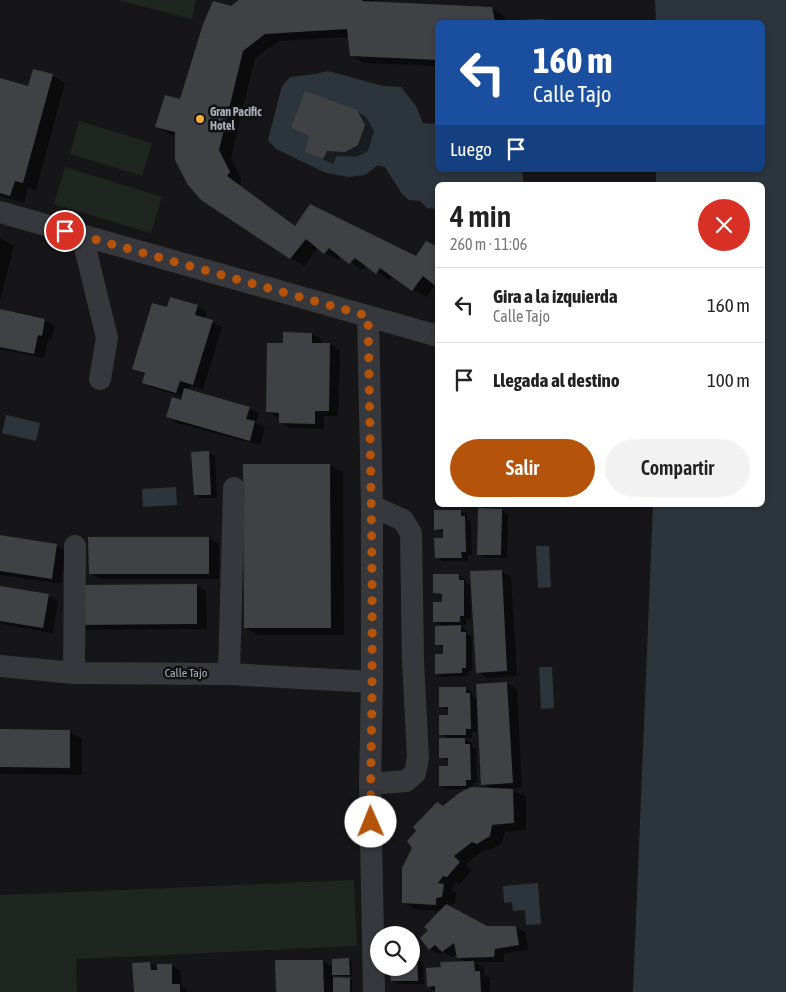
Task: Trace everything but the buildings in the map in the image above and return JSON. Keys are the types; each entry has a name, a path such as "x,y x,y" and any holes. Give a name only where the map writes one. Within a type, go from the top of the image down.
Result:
{"street":[{"path":"0,212 435,335"},
{"path":"82,235 107,338 100,379"},
{"path":"368,316 372,506 370,784 374,992"},
{"path":"229,674 234,488"},
{"path":"370,784 406,781 415,773 418,758 413,660 411,533 402,520 372,506"},
{"path":"74,673 76,546"},
{"name":"Calle Tajo","path":"0,666 74,673 229,674 372,682"}],"shaded area":[{"path":"118,0 196,0 192,19"},
{"path":"655,0 786,0 786,992 633,992 653,507 765,507 765,182 656,182 656,172 765,172 765,20 656,20"},
{"path":"328,71 383,86 401,87 416,106 423,123 435,124 435,172 522,172 524,182 435,182 435,209 427,208 420,201 409,200 402,194 385,167 378,165 365,175 349,177 326,173 276,149 268,140 282,86 290,77"},
{"path":"79,121 152,143 142,176 70,154"},
{"path":"65,167 162,197 151,233 54,204"},
{"path":"6,415 40,423 36,441 2,433"},
{"path":"176,487 177,505 143,507 142,489"},
{"path":"536,546 549,546 551,587 538,588"},
{"path":"539,667 552,667 554,708 541,709"},
{"path":"354,880 357,946 76,959 77,992 0,992 0,895"},
{"path":"538,883 541,924 526,925 525,910 513,911 512,902 504,903 503,886"}],"place":[{"name":"Gran Pacific Hotel","path":"200,119"}],"route":[{"path":"65,231 368,316 372,506 371,822"}]}
